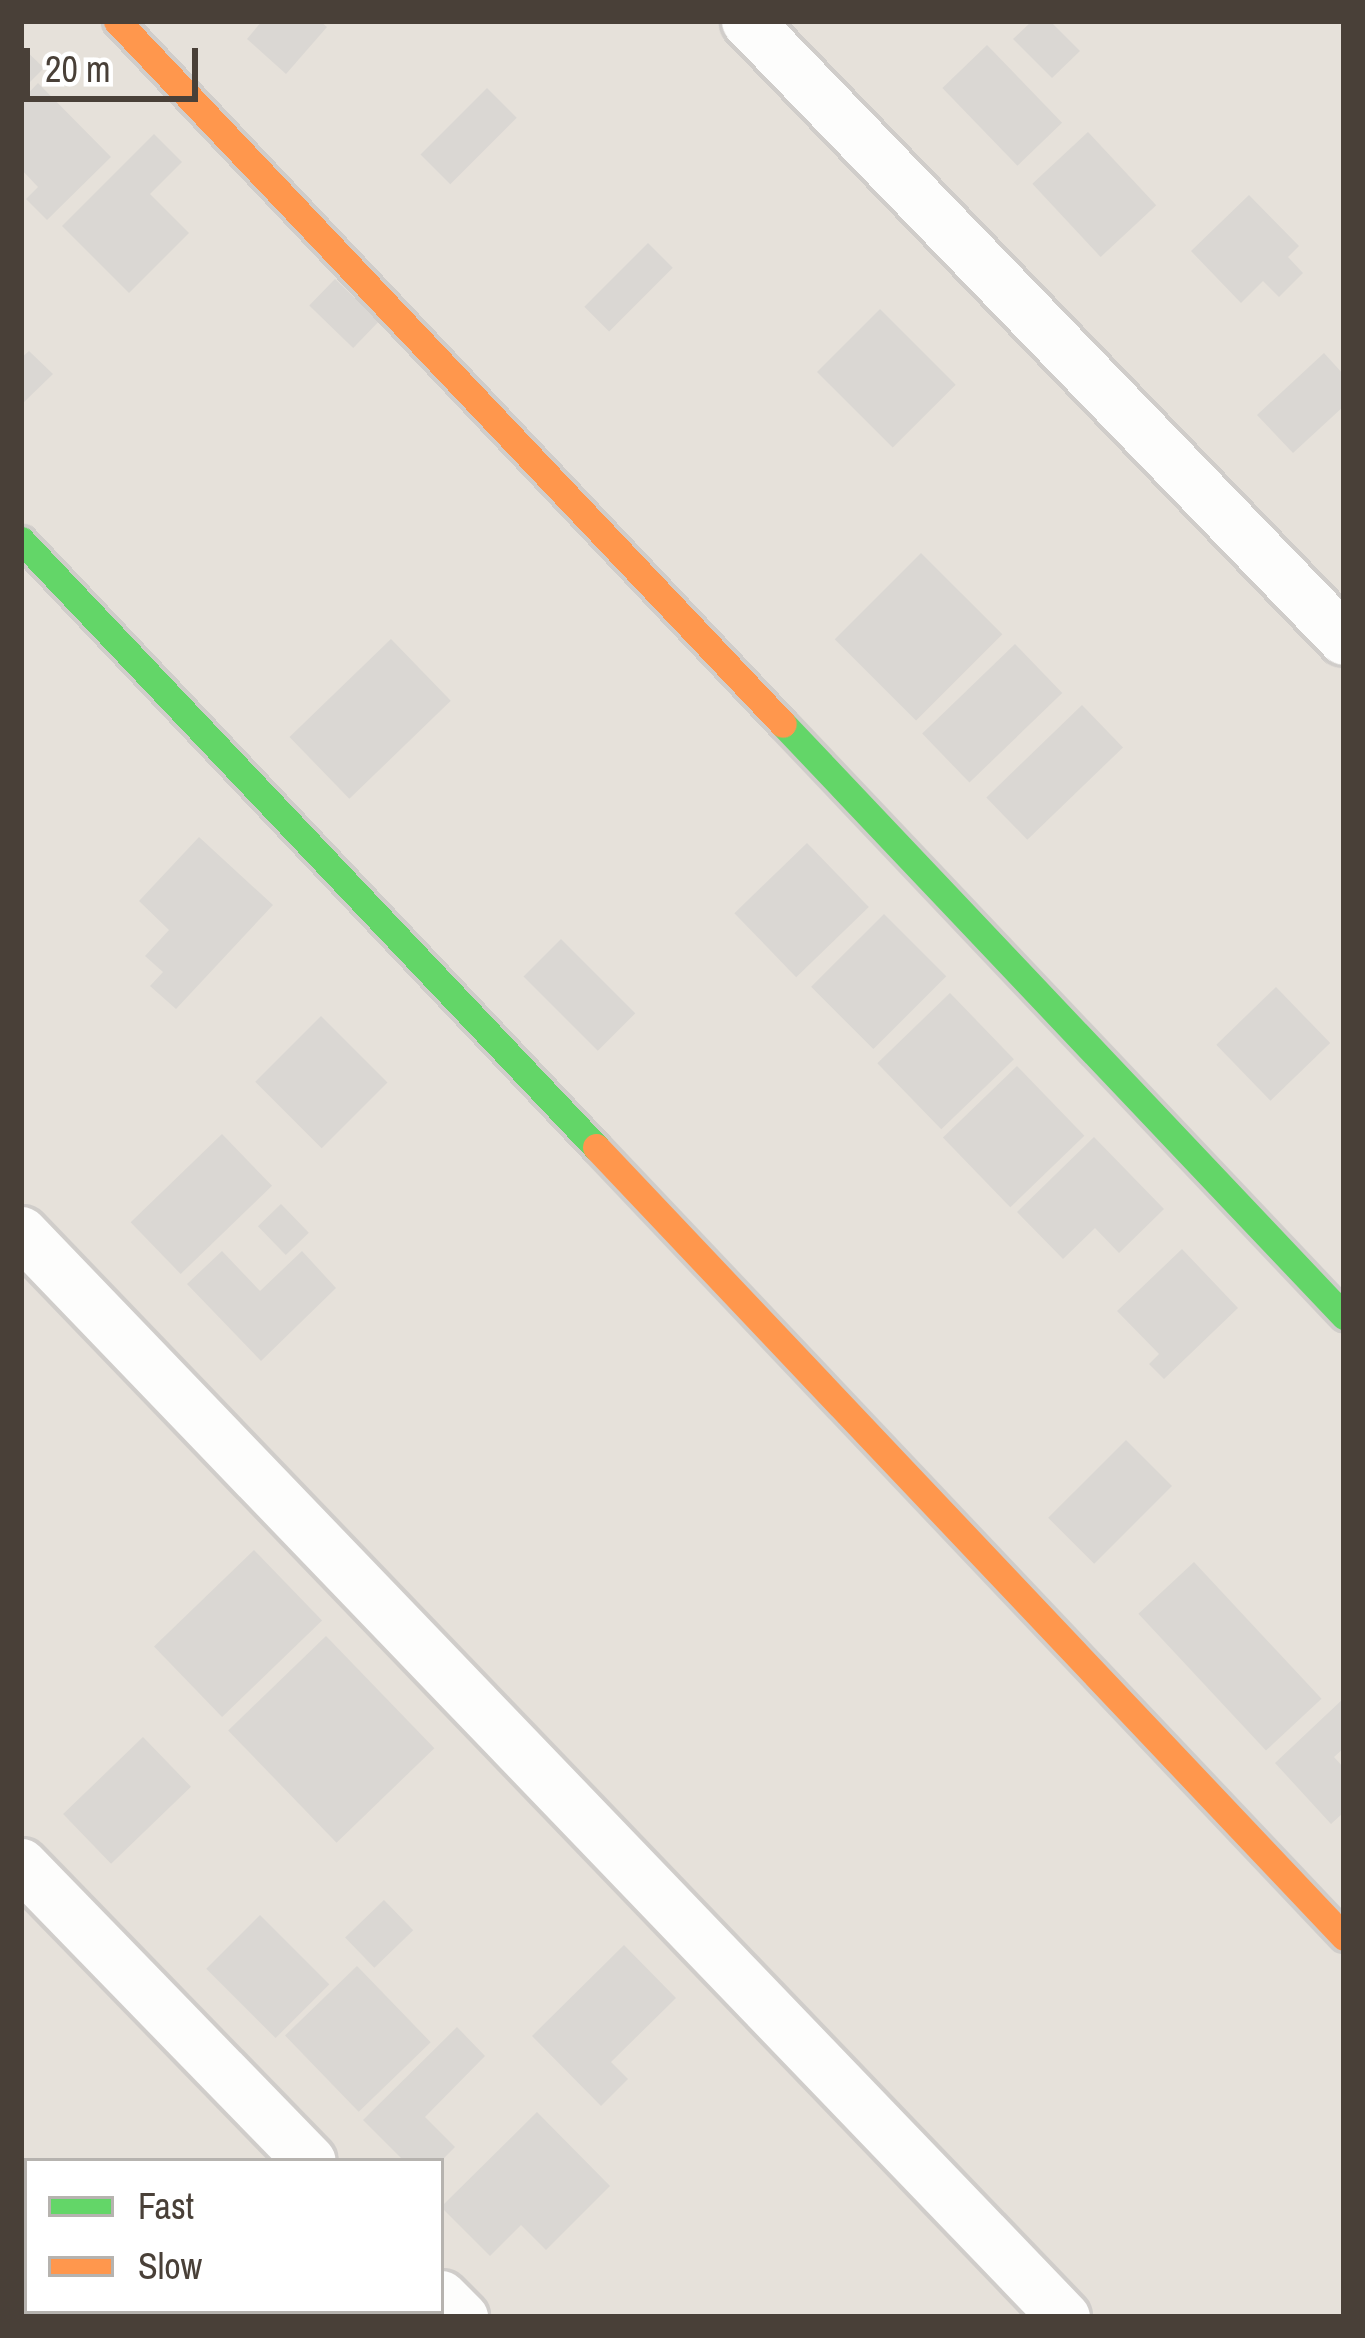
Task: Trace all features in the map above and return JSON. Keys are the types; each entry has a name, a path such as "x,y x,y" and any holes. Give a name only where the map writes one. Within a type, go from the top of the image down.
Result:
{"street":[{"path":"117,21 1344,1316"},
{"path":"747,21 1344,639"},
{"path":"21,540 1344,1937"},
{"path":"21,1232 1064,2317"},
{"path":"21,1864 307,2158"}],"shaded area":[{"path":"21,21 1344,21 1344,2317 21,2317"}],"building":[{"path":"262,21 320,21 327,27 286,74 247,39"},
{"path":"1032,21 1050,21 1080,51 1052,78 1013,39"},
{"path":"987,45 1062,123 1017,166 942,88"},
{"path":"21,46 44,68 21,91"},
{"path":"38,83 111,157 47,220 26,199 38,187 21,169 21,101"},
{"path":"487,88 517,118 450,184 421,154"},
{"path":"1088,132 1156,205 1101,257 1032,184"},
{"path":"154,134 182,162 150,194 189,233 129,293 62,226"},
{"path":"1249,195 1299,246 1288,257 1303,273 1279,297 1263,281 1241,303 1191,251"},
{"path":"648,243 673,268 609,331 584,307"},
{"path":"335,279 379,321 353,348 309,306"},
{"path":"880,309 956,385 893,448 817,372"},
{"path":"29,351 53,374 21,405 21,358"},
{"path":"1324,353 1344,375 1344,406 1293,453 1257,415"},
{"path":"921,553 1002,634 916,721 835,639"},
{"path":"391,639 451,701 349,799 290,737"},
{"path":"1015,644 1062,693 969,783 922,734"},
{"path":"1082,705 1123,747 1027,840 986,797"},
{"path":"199,837 273,905 176,1009 150,986 163,972 145,956 169,930 139,901"},
{"path":"807,843 869,907 796,977 734,913"},
{"path":"884,914 946,976 873,1049 811,987"},
{"path":"561,939 635,1013 598,1051 524,976"},
{"path":"1276,987 1330,1043 1270,1101 1216,1045"},
{"path":"950,993 1014,1059 941,1129 877,1063"},
{"path":"321,1016 387,1082 322,1148 255,1082"},
{"path":"1017,1066 1084,1136 1010,1207 943,1138"},
{"path":"222,1134 272,1186 181,1274 131,1222"},
{"path":"1094,1137 1164,1209 1119,1253 1095,1228 1063,1259 1017,1212"},
{"path":"281,1204 309,1233 286,1255 258,1226"},
{"path":"1182,1249 1238,1308 1164,1379 1149,1364 1159,1354 1117,1311"},
{"path":"222,1251 260,1291 302,1251 336,1288 261,1361 187,1284"},
{"path":"1126,1440 1172,1486 1094,1564 1048,1518"},
{"path":"254,1550 322,1620 222,1717 154,1647"},
{"path":"1194,1562 1322,1699 1266,1751 1138,1614"},
{"path":"326,1636 434,1748 337,1843 228,1730"},
{"path":"1344,1698 1344,1748 1334,1757 1344,1768 1344,1812 1331,1824 1275,1763"},
{"path":"143,1737 191,1787 111,1864 63,1814"},
{"path":"384,1900 413,1930 374,1968 345,1938"},
{"path":"260,1915 329,1984 276,2038 206,1969"},
{"path":"624,1945 676,1998 611,2062 628,2079 601,2106 532,2036"},
{"path":"357,1966 431,2042 359,2112 285,2035"},
{"path":"457,2027 485,2056 425,2117 455,2147 444,2158 401,2158 363,2120"},
{"path":"537,2112 610,2186 546,2250 521,2225 490,2256 444,2210 444,2204"},
{"path":"253,2314 339,2314 339,2317"}],"traffic: fast":[{"path":"21,540 596,1147"},
{"path":"783,724 1344,1316"}],"traffic: slow":[{"path":"117,21 783,724"},
{"path":"596,1147 1344,1937"}]}
